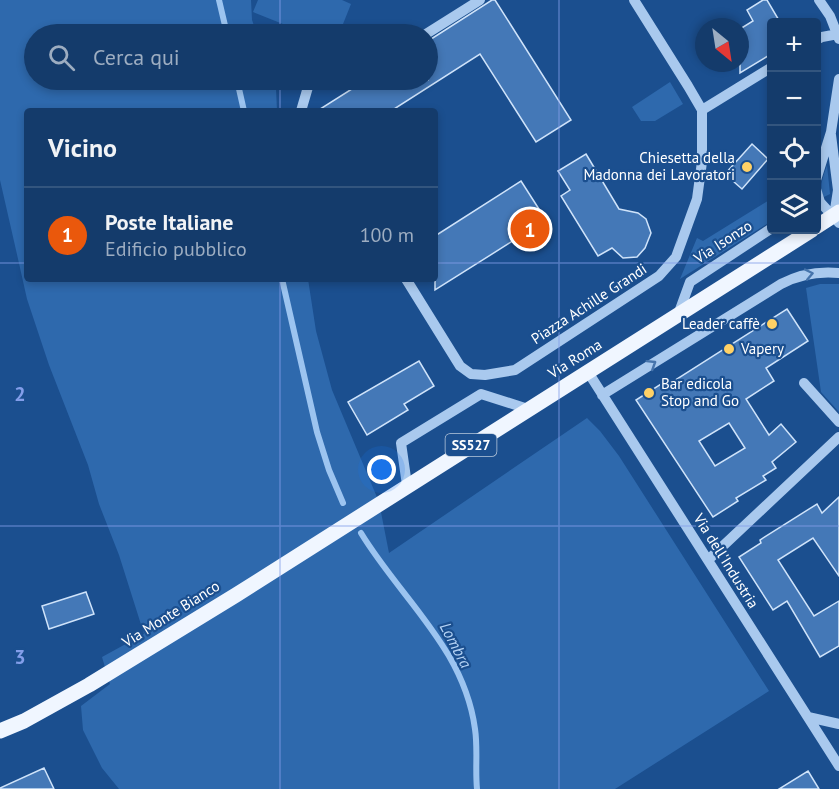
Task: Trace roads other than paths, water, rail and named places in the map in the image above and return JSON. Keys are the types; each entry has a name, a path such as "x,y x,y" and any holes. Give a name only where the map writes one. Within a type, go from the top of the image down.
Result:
{"main road":[{"path":"821,225 837,217"},
{"name":"Via Roma","path":"356,519 806,234"},
{"name":"Via Monte Bianco","path":"0,731 24,722 89,685 356,519"}],"street":[{"path":"438,26 480,0"},
{"path":"634,0 702,110 767,69"},
{"path":"819,0 839,37 821,38"},
{"path":"837,217 838,190 832,136 839,79"},
{"path":"302,108 307,90"},
{"name":"Piazza Achille Grandi","path":"408,282 460,366 471,374 485,375 515,370 659,276 676,257 697,199 702,162 702,110"},
{"path":"821,148 832,136"},
{"path":"821,166 832,136"},
{"path":"821,203 837,217"},
{"name":"Via Isonzo","path":"678,315 690,282 767,231"},
{"path":"602,395 781,284 807,274 823,271 839,273"},
{"name":"Via dell'Industria","path":"588,372 839,766"},
{"path":"804,383 839,422"},
{"path":"407,485 401,443 481,394 528,409"},
{"path":"708,560 839,438"},
{"path":"808,717 839,724"}],"waterway":[{"name":"Lombra","path":"219,0 225,24"},
{"name":"Lombra","path":"239,90 243,108"},
{"name":"Lombra","path":"283,282 317,432 343,503"},
{"name":"Lombra","path":"361,533 429,625 458,673 469,700 475,729 477,789"}],"place":[{"name":"Chiesetta della Madonna dei Lavoratori","path":"747,167"},
{"name":"Poste Italiane","path":"530,229"},
{"name":"Leader caffè","path":"772,324"},
{"name":"Vapery","path":"729,349"},
{"name":"Bar edicola Stop and Go","path":"649,393"}]}
